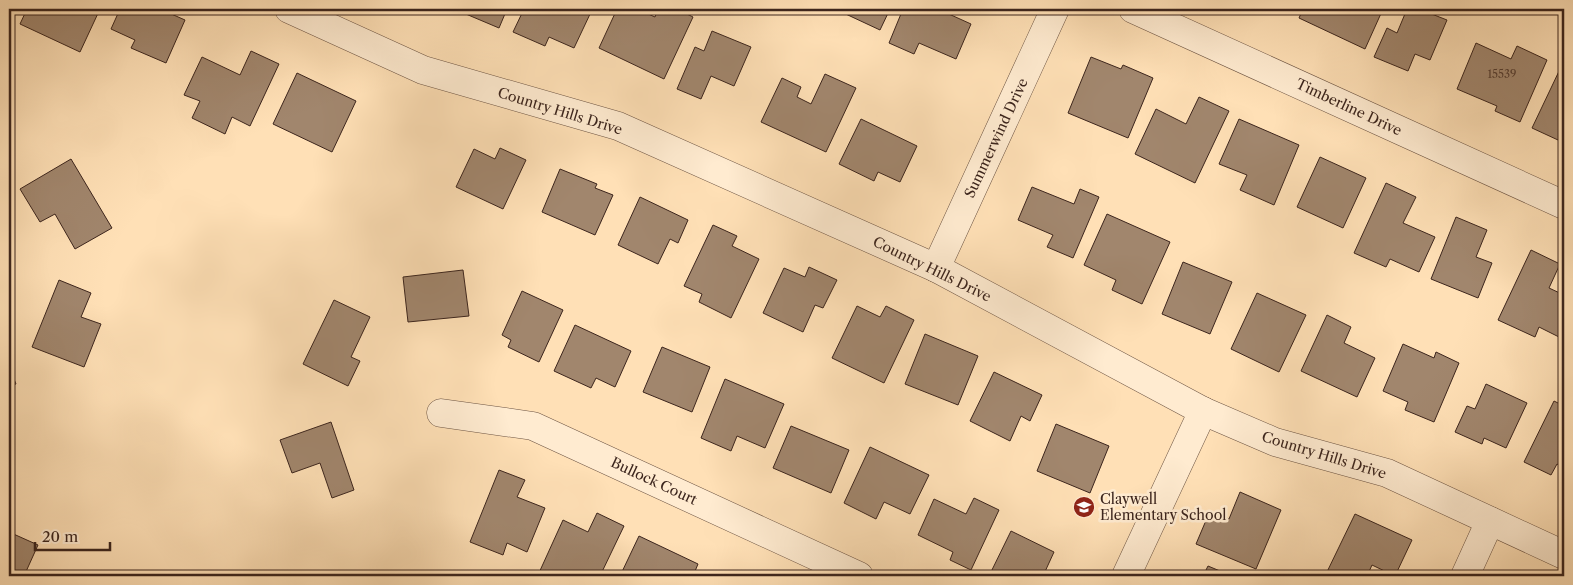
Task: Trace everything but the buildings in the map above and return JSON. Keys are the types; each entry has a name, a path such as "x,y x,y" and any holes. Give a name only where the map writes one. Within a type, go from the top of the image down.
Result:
{"street":[{"name":"Country Hills Drive","path":"289,9 423,70 618,126 936,268 1203,411 1275,442 1387,473 1564,555"},
{"name":"Summerwind Drive","path":"936,268 1055,9"},
{"name":"Timberline Drive","path":"1133,9 1564,205"},
{"path":"1126,576 1203,411"},
{"name":"Bullock Court","path":"441,413 533,426 859,576"},
{"path":"1465,576 1490,521"}],"place":[{"name":"Claywell Elementary School","path":"1084,507"}]}
